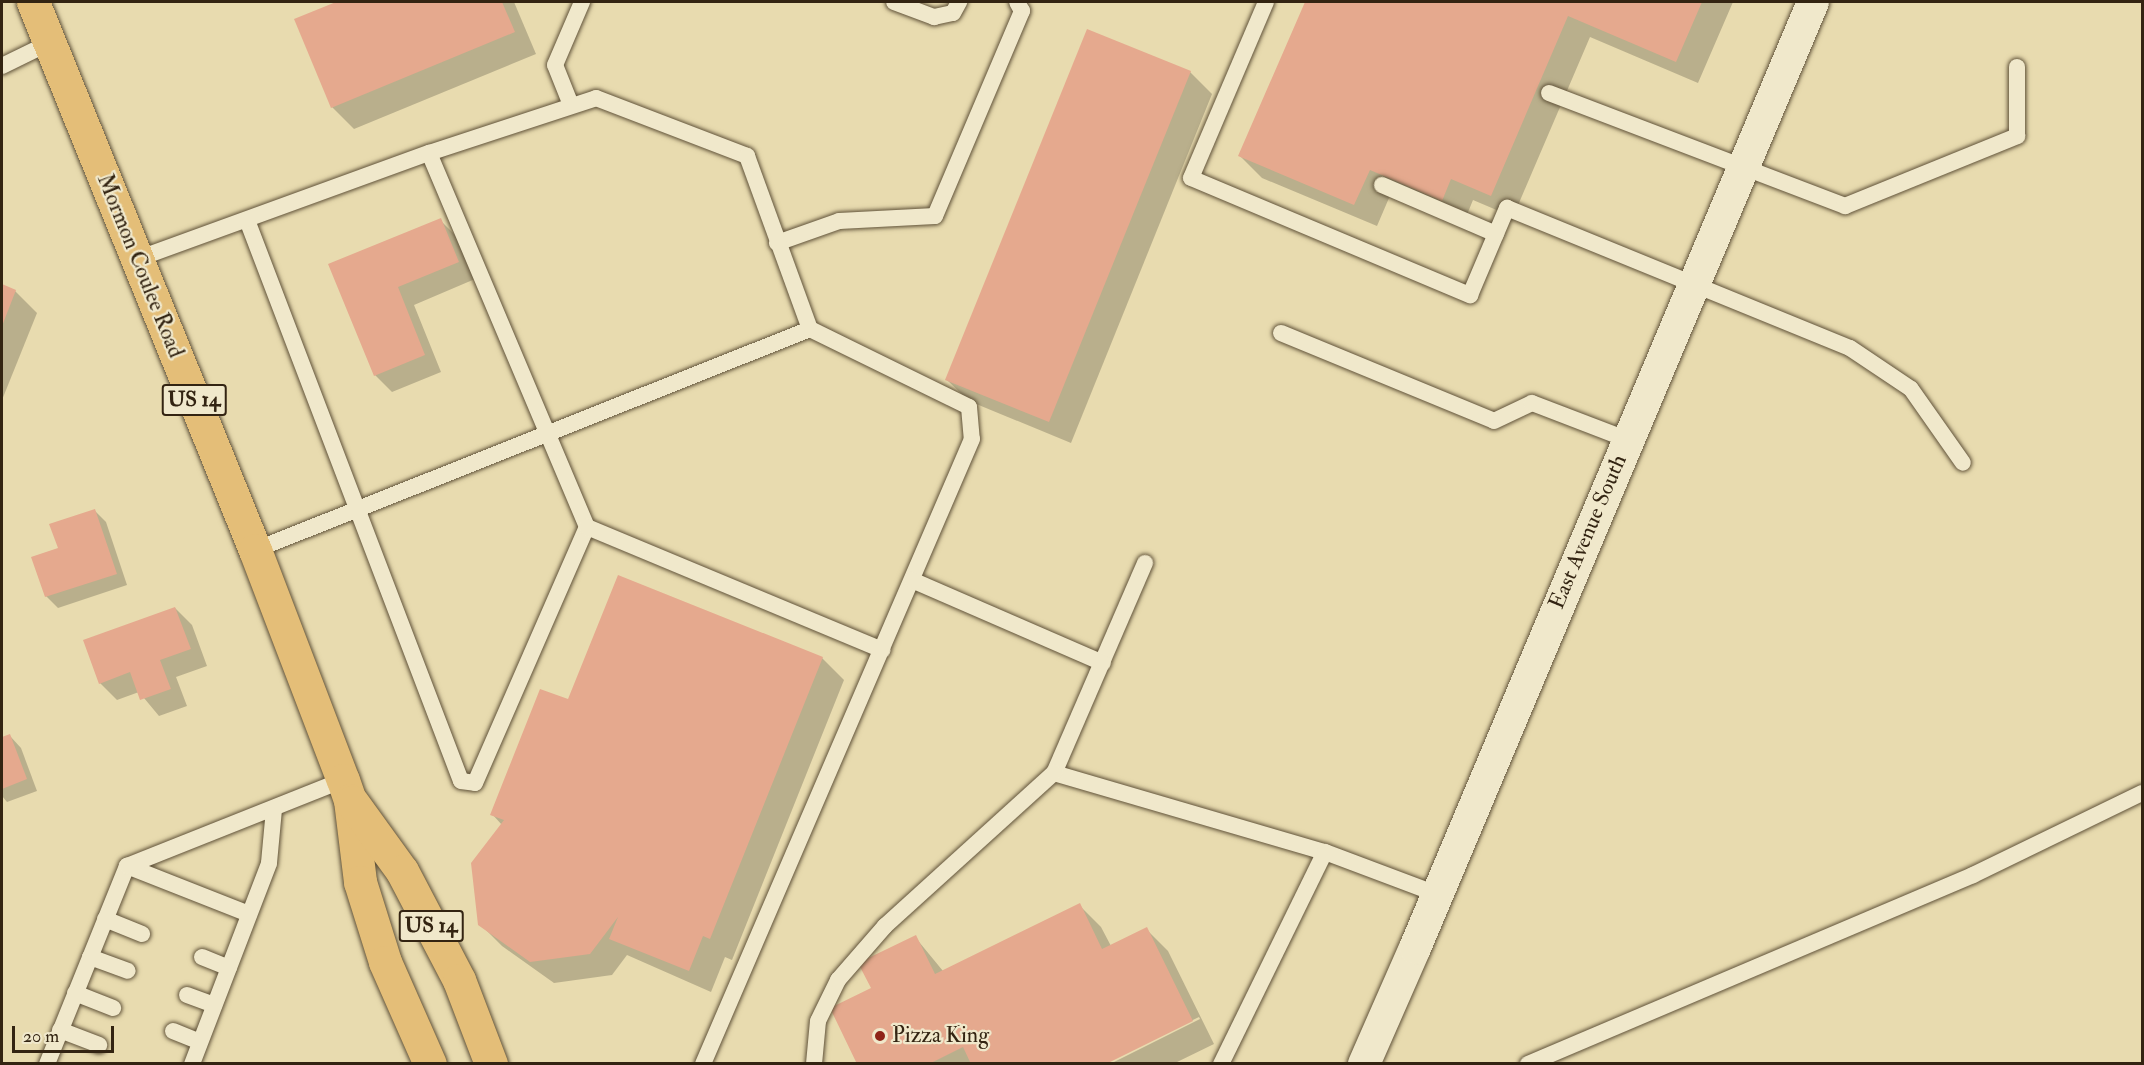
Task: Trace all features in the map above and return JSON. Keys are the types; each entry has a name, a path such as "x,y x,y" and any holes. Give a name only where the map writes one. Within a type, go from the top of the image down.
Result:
{"highway":[{"name":"Mormon Coulee Road","path":"33,2 255,550 347,790 360,882 386,962 430,1064"},
{"name":"Mormon Coulee Road","path":"347,790 402,871 459,980 491,1064"}],"street":[{"name":"East Avenue South","path":"1364,1064 1813,2"}],"lane":[{"path":"571,105 555,65 582,2"},
{"path":"894,2 934,17 953,13 959,2"},
{"path":"777,243 839,221 935,216 1022,11 1017,2"},
{"path":"1266,2 1191,178 1470,295 1507,208 1850,348 1911,388 1963,463"},
{"path":"2,66 49,43"},
{"path":"1549,93 1845,206 2017,136 2017,67"},
{"path":"137,259 429,153 597,98 747,156 810,329 969,406 972,439 704,1064"},
{"path":"429,153 587,527 882,650"},
{"path":"1382,185 1496,234"},
{"path":"246,220 461,781 475,783 587,527"},
{"path":"255,550 810,329"},
{"path":"1281,333 1494,421 1532,403 1626,440"},
{"path":"814,1064 818,1021 838,980 885,926 1054,773 1145,563"},
{"path":"912,580 1103,663"},
{"path":"1054,773 1325,852 1437,894"},
{"path":"47,1064 127,866 274,808 347,790"},
{"path":"1528,1064 1973,874 2142,793"},
{"path":"192,1064 269,863 274,808"},
{"path":"1221,1064 1325,852"},
{"path":"127,866 249,914"},
{"path":"105,920 142,934"},
{"path":"90,957 128,971"},
{"path":"202,957 229,968"},
{"path":"75,993 113,1008"},
{"path":"187,995 214,1005"},
{"path":"60,1030 99,1045"},
{"path":"173,1031 200,1042"}],"building":[{"path":"336,2 502,2 515,32 331,108 294,19"},
{"path":"1305,2 1702,2 1676,62 1568,16 1491,196 1451,179 1442,201 1370,170 1354,205 1238,156"},
{"path":"1087,29 1191,71 1049,422 945,380"},
{"path":"441,218 459,262 398,287 425,355 374,376 328,264"},
{"path":"2,284 16,290 2,326"},
{"path":"95,509 117,574 45,597 31,557 58,548 49,524"},
{"path":"618,575 823,657 710,939 703,936 689,971 609,939 618,917 590,954 530,962 478,925 471,863 504,820 490,815 540,689 568,699"},
{"path":"175,607 191,649 160,660 171,689 140,700 130,672 99,684 83,640"},
{"path":"10,734 27,779 2,789 2,737"},
{"path":"1080,903 1102,949 1147,927 1193,1021 1106,1064 971,1064 963,1047 929,1064 857,1064 830,1008 871,988 858,963 916,935 935,974"}],"place":[{"name":"Pizza King","path":"880,1036"}]}
